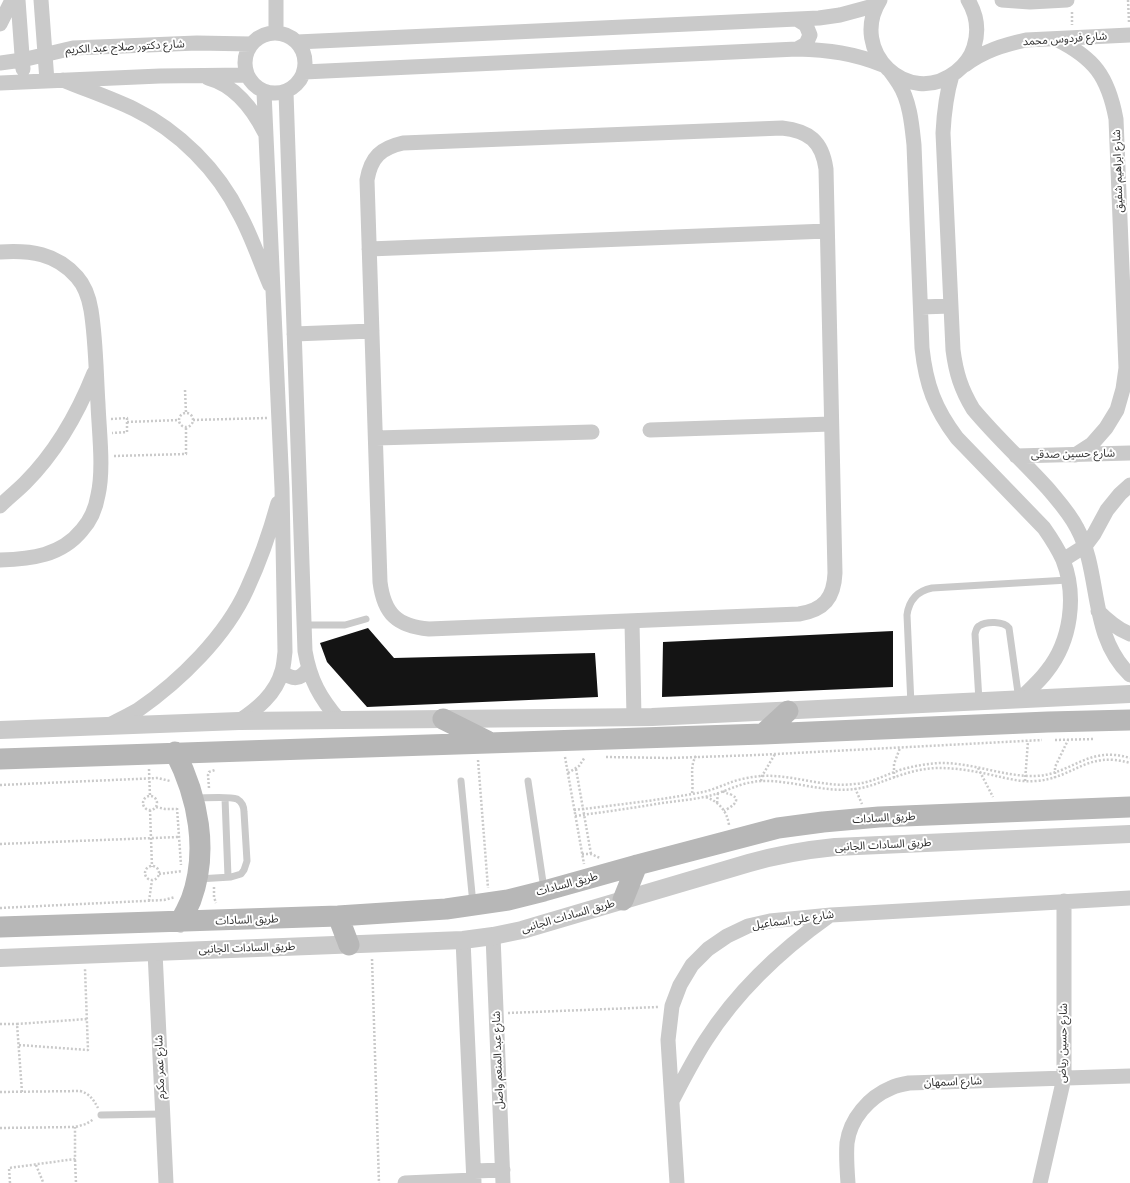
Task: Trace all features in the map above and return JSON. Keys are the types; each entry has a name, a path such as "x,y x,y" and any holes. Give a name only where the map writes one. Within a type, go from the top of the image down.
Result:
{"main road":[{"path":"763,734 788,711"},
{"path":"443,719 489,742"},
{"path":"0,759 175,752 763,734 1130,720"},
{"path":"175,752 187,777 189,802 198,818 200,838 199,859 193,877 191,899 180,922"},
{"name":"طريق السادات","path":"0,927 180,922 419,912 481,900 508,900 778,828 879,817 1130,807"},
{"path":"624,900 637,865"},
{"path":"338,916 349,945"}],"street":[{"path":"0,24 12,0"},
{"path":"18,0 24,82"},
{"path":"41,0 47,81"},
{"path":"276,0 276,32"},
{"path":"968,0 976,21 977,32 972,52 967,61 956,72 947,91 943,133 953,350 958,381 973,409 1064,508 1078,528 1085,546 1102,627 1116,658 1130,675"},
{"path":"1002,0 1030,2 1057,0 1069,4"},
{"path":"297,42 798,20 840,15 878,2"},
{"path":"878,2 872,20 871,36 873,46 886,68 900,85 907,104 912,125 924,368 931,393 945,422 957,438 1044,528 1063,560 1068,580 1070,612 1064,642 1047,672 1019,700"},
{"path":"797,49 806,44 810,35 806,25 798,20"},
{"path":"276,32 287,35 297,42 304,53 305,66 304,72 295,86 286,92 275,94 264,92 254,85 247,75 245,59 248,48 251,44 262,35 276,32"},
{"name":"شارع فردوس محمد","path":"304,72 797,49 818,50 863,57 904,79 920,83 936,82 956,72 977,56 993,49 1026,40 1130,35"},
{"name":"شارع ابراهيم شفيق","path":"1056,39 1074,48 1095,67 1103,79 1112,98 1116,119 1126,368 1123,389 1113,416 1106,428 1092,444 1075,455"},
{"name":"شارع دكتور صلاح عبد الكريم","path":"0,63 22,60 73,48 197,43 251,44"},
{"path":"0,83 199,75 247,75"},
{"path":"199,75 218,80 234,91 258,120 267,137"},
{"path":"63,80 135,110 161,125 184,143 206,164 225,188 240,214 274,295"},
{"path":"239,721 257,709 272,692 282,672 285,652 282,488 278,381 264,92"},
{"path":"286,92 305,651 308,669 316,688 326,705 339,720"},
{"path":"766,128 794,130 804,133 813,139 820,148 824,158 826,169 827,231 834,585 830,597 822,606 811,612 799,614 429,630 414,628 400,621 389,611 382,597 380,582 367,180 369,169 374,159 382,151 403,143 766,128"},
{"path":"369,249 827,231"},
{"path":"0,252 34,252 50,257 65,266 78,278 87,292 91,310 96,370 100,457 99,494 93,513 82,530 70,542 55,551 39,557 0,560"},
{"path":"921,307 951,306"},
{"path":"294,334 372,331"},
{"path":"0,506 26,482 48,457 67,429 83,400 96,370"},
{"path":"278,381 296,380"},
{"path":"650,430 831,424"},
{"path":"376,438 592,432"},
{"name":"شارع حسين صدقى","path":"1016,456 1130,453"},
{"path":"1063,560 1085,546 1108,510 1120,494 1130,485"},
{"path":"108,726 136,710 168,686 211,644 231,617 247,590 260,560 282,488"},
{"path":"1098,611 1121,631 1130,634"},
{"path":"632,622 634,717"},
{"path":"282,672 288,677 296,678 303,675 308,669"},
{"path":"0,730 239,721 634,717 1130,694"},
{"name":"طريق السادات الجانبى","path":"0,958 463,940 522,930 748,863 777,855 806,850 834,847 1130,834"},
{"name":"شارع على اسماعيل","path":"677,1183 668,1040 672,1006 680,985 692,965 708,949 727,936 748,926 770,921 831,915 1130,898"},
{"name":"شارع حسين رياض","path":"1040,1183 1064,1078 1064,901"},
{"path":"672,1102 688,1070 726,1011 775,958 802,935 831,915"},
{"name":"شارع عبد المنعم واصل","path":"493,936 503,1176"},
{"path":"463,940 474,1178"},
{"name":"شارع عمر مكرم","path":"155,952 166,1183"},
{"name":"شارع اسمهان","path":"848,1183 848,1142 853,1124 862,1109 876,1096 891,1087 909,1083 1130,1076"},
{"path":"406,1183 503,1176"}],"lane":[{"path":"911,705 907,615 908,607 912,599 918,594 932,588 1068,580"},
{"path":"304,625 345,625 366,619"},
{"path":"979,702 975,634 980,625 999,622 1007,624 1009,628 1019,700"},
{"path":"461,781 481,900"},
{"path":"528,781 544,891"},
{"path":"225,798 228,877"},
{"path":"189,802 225,798 234,798 238,800 243,805 247,854 246,866 244,870 236,876 193,877"},
{"path":"102,1115 162,1114"}],"path":[{"path":"1128,0 1130,28"},
{"path":"1069,4 1073,38"},
{"path":"185,390 186,413"},
{"path":"186,413 190,414 193,420"},
{"path":"179,420 183,414 186,413"},
{"path":"127,418 127,432 99,426 127,418"},
{"path":"193,420 279,418"},
{"path":"127,422 179,420"},
{"path":"179,420 180,424 186,427"},
{"path":"186,427 192,424 193,420"},
{"path":"100,457 186,454 186,427"},
{"path":"600,757 775,754 1028,741 1100,739"},
{"path":"1055,778 1054,773 1056,761 1068,740"},
{"path":"1025,782 1028,741"},
{"path":"894,778 894,764 900,748"},
{"path":"761,781 762,776 775,754"},
{"path":"574,810 704,792 746,778 762,776 777,776 826,784 855,784 869,782 913,766 941,763 978,767 1026,776 1054,773 1084,759 1096,756 1108,754 1122,755 1130,758"},
{"path":"692,794 692,766 696,756"},
{"path":"571,757 565,757 585,869"},
{"path":"578,757 592,757"},
{"path":"568,773 576,769 585,757"},
{"path":"576,816 705,797 746,783 761,781 776,781 824,790 855,789 870,787 913,771 940,768 980,773 1025,782 1055,778 1085,764 1096,761 1108,759 1130,763"},
{"path":"471,760 478,760 481,900"},
{"path":"978,767 994,799"},
{"path":"576,769 591,854"},
{"path":"218,770 212,770 189,802 179,837 193,877 214,897 215,902 218,905"},
{"path":"0,785 158,778 169,780 173,784"},
{"path":"855,784 855,789 863,806"},
{"path":"723,790 736,800 732,807 724,811"},
{"path":"717,803 718,792"},
{"path":"150,810 147,809 143,803 146,798 150,797 156,800 156,806"},
{"path":"705,797 717,803 724,811 729,826"},
{"path":"661,798 662,803"},
{"path":"156,806 164,809 189,802"},
{"path":"150,810 156,806"},
{"path":"150,810 152,867"},
{"path":"0,844 179,837"},
{"path":"582,854 591,854 601,859 604,863"},
{"path":"152,867 158,870 159,874"},
{"path":"152,867 146,870 145,873 148,879 152,880"},
{"path":"159,874 193,877"},
{"path":"152,880 158,877 159,874"},
{"path":"149,901 152,880"},
{"path":"0,908 164,900 177,895"},
{"path":"371,944 379,1183"},
{"path":"18,1045 88,1050 84,954"},
{"path":"496,1014 672,1006"},
{"path":"0,1024 87,1019"},
{"path":"17,1024 22,1092"},
{"path":"0,1092 80,1091 87,1093 93,1098 102,1115 86,1124 75,1127 0,1128"},
{"path":"75,1127 76,1183"},
{"path":"10,1183 9,1168 75,1159"},
{"path":"36,1164 43,1182 47,1182"}],"building":[{"path":"368,628 394,658 595,653 598,697 367,707 327,662 320,643"},
{"path":"893,631 893,687 662,697 663,642"}]}
